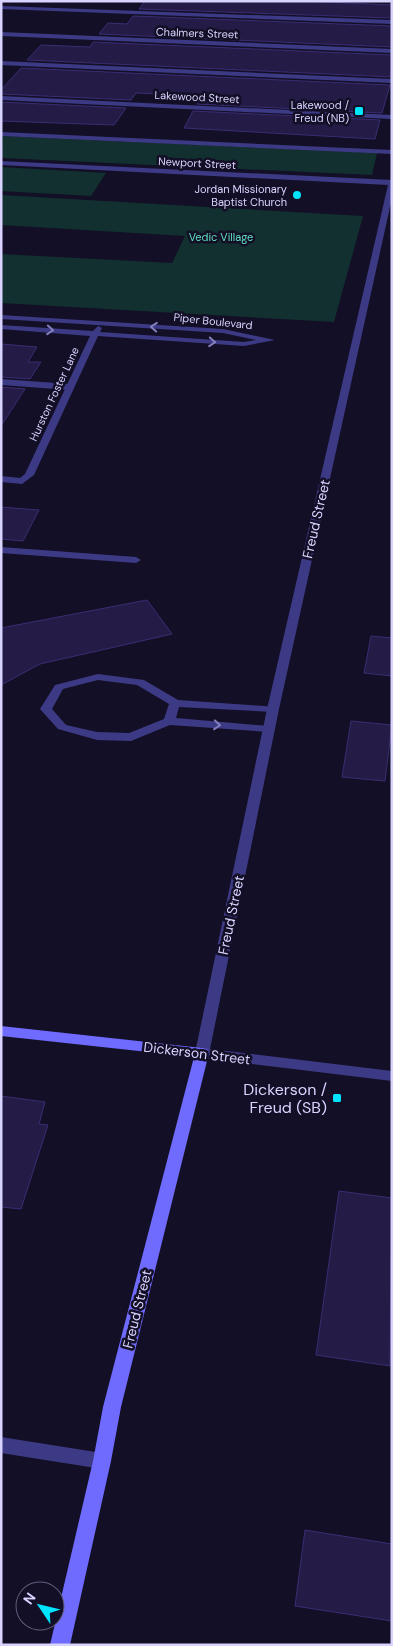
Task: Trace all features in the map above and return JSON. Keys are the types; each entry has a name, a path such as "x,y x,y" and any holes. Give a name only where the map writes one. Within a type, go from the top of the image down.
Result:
{"street":[{"path":"1,7 392,22"},
{"name":"Chalmers Street","path":"1,34 392,51"},
{"path":"1,63 392,81"},
{"name":"Lakewood Street","path":"1,98 392,117"},
{"path":"1,134 392,152"},
{"name":"Newport Street","path":"1,163 392,183"},
{"name":"Freud Street","path":"60,1645 102,1461 112,1407 202,1053 273,709 392,183"},
{"name":"Piper Boulevard","path":"1,317 223,331 271,340 244,344 1,327"},
{"name":"Hurston Foster Lane","path":"1,479 22,481 29,475 94,333 101,324"},
{"path":"1,382 70,387"},
{"path":"1,550 136,560"},
{"path":"269,729 169,720 132,737 96,736 62,728 46,709 59,687 98,677 140,682 175,703 273,709"},
{"path":"169,720 175,703"},
{"name":"Dickerson Street","path":"1,1031 392,1076"},
{"path":"1,1446 102,1461"}],"green space":[{"path":"1,136 377,153 372,175 1,158"},
{"path":"1,167 106,173 91,196 1,191"},
{"name":"Vedic Village","path":"1,195 363,216 334,322 1,303 1,254 172,263 185,236 1,225"}],"building":[{"path":"145,1 305,1 392,5 392,18 139,9"},
{"path":"133,16 392,26 392,47 99,34 108,23 127,24"},
{"path":"93,42 392,55 392,77 27,60 41,45 90,47"},
{"path":"21,68 390,85 382,113 197,104 201,96 136,93 131,100 1,94 1,90"},
{"path":"1,102 126,108 114,125 1,121"},
{"path":"193,111 380,120 375,139 184,128"},
{"path":"1,344 37,347 28,362 41,362 30,379 1,377"},
{"path":"1,387 25,389 1,426"},
{"path":"1,507 39,510 23,541 1,539"},
{"path":"147,600 172,634 40,664 1,685 1,628"},
{"path":"371,636 392,638 392,676 364,673"},
{"path":"351,721 392,725 385,781 342,777"},
{"path":"1,1096 45,1102 39,1124 48,1125 21,1209 1,1207"},
{"path":"339,1191 392,1198 390,1366 316,1355"},
{"path":"305,1530 392,1544 392,1621 295,1606"}],"place":[{"name":"Lakewood / Freud (NB)","path":"359,111"},
{"name":"Jordan Missionary Baptist Church","path":"297,195"},
{"name":"Dickerson / Freud (SB)","path":"337,1098"}]}
